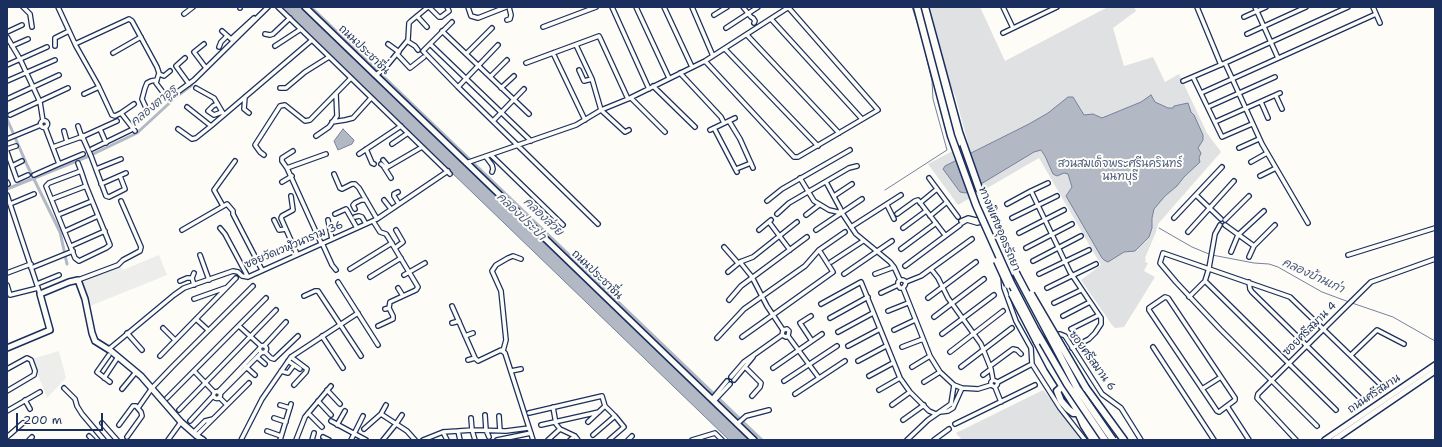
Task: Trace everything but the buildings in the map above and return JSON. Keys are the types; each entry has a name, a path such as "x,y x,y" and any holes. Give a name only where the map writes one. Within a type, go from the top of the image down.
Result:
{"highway":[{"name":"ทางพิเศษอุดรรัถยา","path":"917,7 952,136 976,205 1011,283 1035,329 1066,384 1105,440"},
{"name":"ทางพิเศษอุดรรัถยา","path":"925,7 959,132 984,203 1013,272 1077,388 1113,440"},
{"path":"976,205 1002,273 1037,342 1093,440"},
{"path":"1013,272 1030,292 1086,388 1124,440"},
{"path":"1062,386 1057,391 1061,401 1073,413 1077,410"},
{"path":"1077,410 1091,425 1100,440"}],"street":[{"path":"23,7 30,14 32,27"},
{"path":"58,7 75,44 113,116 121,113 134,104"},
{"path":"184,14 193,7"},
{"path":"222,31 231,39 234,38 265,7"},
{"path":"75,44 129,19 132,21 157,67 159,74 156,83 168,99 190,84 268,7"},
{"path":"278,7 422,147 384,164 391,178"},
{"name":"ถนนประชาชื่น","path":"305,7 468,165 699,383 713,400 754,440"},
{"path":"376,75 385,68 407,41 409,24 417,16 429,7 439,17 441,17 449,11 447,7"},
{"path":"468,7 471,16 478,18 508,7 511,15 510,19 507,20"},
{"path":"543,27 596,7"},
{"path":"612,7 649,89"},
{"path":"636,7 669,78"},
{"path":"664,7 692,67"},
{"path":"692,7 713,56"},
{"path":"714,15 727,7"},
{"path":"743,7 749,16 755,21 754,23 757,28"},
{"path":"726,28 749,16 758,7"},
{"path":"468,165 477,160 576,125 602,110 649,89 705,61 788,7 878,110 818,146 798,157 794,157 705,61"},
{"path":"922,7 959,144"},
{"path":"1003,7 1013,28"},
{"path":"1003,33 1057,7"},
{"path":"1197,7 1259,139 1308,223"},
{"path":"1244,17 1256,9 1266,7"},
{"path":"1247,34 1306,7"},
{"path":"1183,81 1348,7"},
{"path":"1373,7 1380,23"},
{"path":"1256,9 1278,58"},
{"path":"1201,93 1376,14"},
{"path":"417,16 427,27"},
{"path":"264,34 273,34 290,18"},
{"path":"771,19 862,119"},
{"path":"452,22 423,51 598,224"},
{"path":"7,32 22,25"},
{"path":"466,54 492,28"},
{"path":"275,46 301,29"},
{"path":"55,46 55,38 69,31"},
{"path":"442,31 529,114"},
{"path":"747,35 839,133"},
{"path":"7,36 20,59 40,102 43,121 41,122 41,125 7,139"},
{"path":"219,47 221,42 227,36"},
{"path":"526,63 599,36 629,98 665,132"},
{"path":"113,53 141,37"},
{"path":"12,46 28,39"},
{"path":"178,129 192,139 196,138 211,126 223,113 244,98 312,40"},
{"path":"407,41 418,50"},
{"path":"204,44 194,52 206,68"},
{"path":"388,44 398,53 410,68 424,57"},
{"path":"430,44 531,141"},
{"path":"458,87 498,45"},
{"path":"576,45 592,79 602,110 625,132 629,130"},
{"path":"7,65 47,47"},
{"path":"724,49 818,146"},
{"path":"553,53 585,120"},
{"path":"280,88 286,88 305,72 329,57"},
{"path":"185,58 176,66 190,84"},
{"path":"7,81 55,60"},
{"path":"490,77 507,60"},
{"path":"579,70 584,81 592,79"},
{"path":"159,74 164,76 170,71"},
{"path":"680,73 721,117 724,123"},
{"path":"7,99 59,75"},
{"path":"501,88 514,76"},
{"path":"1193,77 1223,137 1252,124"},
{"path":"1208,108 1275,77"},
{"path":"264,155 255,145 280,106 285,105 305,121 310,120 351,78"},
{"path":"147,110 142,99 145,88 147,83 157,80"},
{"path":"653,86 695,127"},
{"path":"84,94 99,87"},
{"path":"10,115 68,88"},
{"path":"196,88 214,98 223,113"},
{"path":"493,121 524,89"},
{"path":"1215,122 1280,93"},
{"path":"316,136 329,127 337,116 336,94"},
{"path":"1276,96 1282,109"},
{"path":"244,98 244,109 249,113"},
{"path":"332,122 353,118 371,98"},
{"path":"1261,102 1268,118"},
{"path":"217,104 208,111 214,116 223,113"},
{"path":"187,107 211,126"},
{"path":"90,151 133,131 121,113"},
{"path":"710,130 735,118"},
{"path":"43,121 47,122 45,127"},
{"path":"53,147 82,137 117,121"},
{"path":"729,121 740,139 753,168"},
{"path":"41,125 45,127 59,164"},
{"path":"78,126 90,151 106,196 124,190 125,188 120,176"},
{"path":"359,154 401,126"},
{"path":"714,128 737,171 751,163"},
{"path":"100,129 106,143"},
{"path":"64,131 67,142"},
{"path":"392,144 408,133"},
{"path":"1239,148 1259,139"},
{"path":"16,146 7,151 17,180 28,175"},
{"name":"ซอยวัดเวฬุวนาราม 36","path":"104,378 97,372 109,352 127,333 178,292 233,270 242,276 248,277 375,220 449,173 422,147"},
{"path":"366,149 365,151 374,164"},
{"path":"767,201 782,189 850,150"},
{"path":"293,151 282,158 282,161 292,176 332,265 336,270"},
{"path":"1251,162 1267,153"},
{"path":"34,176 83,154"},
{"path":"287,168 326,154"},
{"path":"491,155 563,225"},
{"path":"486,157 492,165 492,172"},
{"path":"96,169 121,159"},
{"path":"12,166 22,161"},
{"path":"223,206 214,190 235,161"},
{"path":"78,163 104,232 110,243 109,247 79,261 75,258 47,188 47,184 81,171"},
{"path":"777,214 789,203 850,168 857,166"},
{"path":"1174,218 1222,167"},
{"path":"1260,176 1276,168"},
{"path":"101,184 126,173"},
{"path":"334,174 340,188 342,189 355,184 366,200 380,232 386,234 418,287 416,290 390,302 387,308 393,319 378,326"},
{"path":"282,182 292,176"},
{"path":"800,178 814,201 828,210 842,213"},
{"path":"929,178 961,221"},
{"path":"1188,232 1234,181"},
{"path":"826,182 842,213 856,234 894,267 900,280 898,285 881,292"},
{"path":"1007,204 1048,183"},
{"path":"834,196 852,184"},
{"path":"52,200 86,186"},
{"path":"920,203 937,189"},
{"path":"1031,191 1073,276 1100,318 1101,324 1095,333 1089,339 1072,348"},
{"path":"24,192 26,197"},
{"path":"398,192 394,194 394,196 399,204"},
{"path":"10,204 34,194"},
{"name":"ซอยศรีสมาน 6","path":"976,194 1041,332 1046,335 1063,334 1102,394 1121,408 1141,440"},
{"path":"7,195 40,294 50,330 7,348"},
{"path":"1189,297 1205,280 1211,259 1215,234 1222,225 1226,223 1196,195"},
{"path":"291,196 293,210 281,218 297,254"},
{"path":"851,227 901,196"},
{"path":"1012,218 1057,196"},
{"path":"1249,196 1219,222 1254,246"},
{"path":"355,209 355,203 361,200 366,200"},
{"path":"384,200 391,209"},
{"path":"816,230 862,200"},
{"path":"897,214 918,200 945,235"},
{"path":"58,215 92,201"},
{"path":"40,294 118,265 123,260 140,251 141,247 121,201"},
{"path":"930,216 947,202"},
{"path":"182,230 227,204 233,211 233,214 262,270"},
{"path":"806,215 820,205"},
{"path":"887,205 894,219"},
{"path":"335,214 346,209 357,228"},
{"path":"1019,233 1064,210"},
{"path":"903,228 926,211"},
{"path":"1231,252 1238,236 1264,211"},
{"path":"65,231 98,216"},
{"path":"355,217 362,217 366,224"},
{"path":"906,266 961,221 968,218 978,220 987,219"},
{"path":"274,220 279,230 286,229"},
{"path":"328,220 332,239"},
{"path":"759,230 770,221 790,250"},
{"path":"728,272 739,263 753,257 797,222"},
{"path":"901,249 936,223"},
{"path":"1026,248 1072,224"},
{"path":"1250,257 1254,246 1275,225"},
{"path":"220,228 225,234 248,277"},
{"path":"1348,255 1435,228"},
{"path":"395,248 403,242 396,230"},
{"path":"71,246 104,232"},
{"path":"717,338 744,309 806,266 819,250 845,232"},
{"path":"1033,261 1081,236"},
{"path":"729,300 740,286 753,278 807,237"},
{"path":"900,280 906,282 916,279 972,239"},
{"path":"831,262 864,241"},
{"path":"844,274 892,241"},
{"path":"350,269 392,243"},
{"path":"724,247 753,278 783,330 782,335 744,362 732,378 745,367 754,355"},
{"path":"742,337 833,272 819,250"},
{"path":"1039,274 1089,250"},
{"path":"7,273 73,251"},
{"path":"1317,426 1189,297 1161,265 1160,262 1163,253 1290,297 1381,385"},
{"path":"200,255 209,280"},
{"path":"521,260 513,256 496,265 492,271 501,291 506,340 503,351 533,440"},
{"path":"370,277 401,258"},
{"name":"ซอยศรีสมาน 4","path":"1296,440 1257,397 1348,304 1372,282 1435,259"},
{"path":"928,298 976,262"},
{"path":"404,275 425,263"},
{"path":"1048,288 1096,264"},
{"path":"875,274 894,267"},
{"path":"931,269 984,350 993,380 991,385"},
{"path":"1013,272 1003,277 1003,284 1016,321 1031,348 1032,364 1050,394 1085,440"},
{"path":"194,273 192,278 194,285"},
{"path":"7,285 8,295 37,286 59,275"},
{"path":"180,281 187,278 192,278"},
{"path":"160,356 236,278"},
{"path":"934,317 984,279"},
{"path":"78,280 87,306 93,338 136,372 181,422 195,436 203,440"},
{"path":"1205,280 1336,410"},
{"path":"338,282 378,345"},
{"path":"821,304 861,282 864,286 873,313 900,378 910,392 929,411 936,414"},
{"path":"903,288 906,286 906,282"},
{"path":"1249,282 1252,292 1362,400"},
{"path":"898,285 900,288 903,288 930,356 940,372 954,385 962,388 978,388 991,385 995,387 1001,402"},
{"path":"138,408 152,388 253,286"},
{"path":"194,299 226,288"},
{"path":"398,288 403,296"},
{"path":"1054,303 1081,290"},
{"path":"304,296 317,291 361,356"},
{"path":"942,334 994,295"},
{"path":"830,318 868,297"},
{"path":"1165,297 1168,298 1221,377 1236,399 1219,412 1149,309 1165,297"},
{"path":"168,398 266,298"},
{"path":"1063,316 1090,302"},
{"path":"888,311 908,303"},
{"path":"452,306 459,322 469,334 475,358"},
{"path":"179,410 276,310"},
{"path":"950,352 1003,311"},
{"path":"241,440 260,403 288,361 322,336 358,313"},
{"path":"838,332 873,313"},
{"path":"1071,329 1098,315"},
{"path":"811,316 800,323 812,341"},
{"path":"196,318 208,330"},
{"path":"894,330 916,320"},
{"path":"213,396 216,399 218,394 286,322"},
{"path":"452,323 459,322"},
{"path":"239,326 274,359 298,336"},
{"path":"163,328 175,340"},
{"path":"961,367 1012,328"},
{"path":"848,346 880,329"},
{"path":"783,330 788,330 788,336 819,378"},
{"path":"1351,355 1377,330 1404,344"},
{"path":"127,333 142,350"},
{"path":"772,368 822,334"},
{"path":"782,335 788,336"},
{"path":"322,336 343,368"},
{"path":"902,348 923,339"},
{"path":"784,382 837,346"},
{"path":"858,361 886,346"},
{"path":"1153,347 1214,440"},
{"path":"246,366 257,357 262,349"},
{"path":"983,375 1013,349 1017,350 1021,354"},
{"path":"468,360 475,358 478,360 501,350 503,351"},
{"path":"912,367 930,356"},
{"path":"110,382 104,378 118,357"},
{"path":"257,357 265,364"},
{"path":"7,369 27,358 31,360 35,371 34,375 7,390"},
{"path":"291,358 306,367 308,370 294,385"},
{"path":"288,361 300,369"},
{"path":"795,394 845,361"},
{"path":"869,376 893,363"},
{"path":"995,387 998,385 998,382 1032,364"},
{"path":"281,371 288,374 294,365"},
{"name":"ถนนศรีสมาน","path":"1325,440 1435,365"},
{"path":"246,366 255,374"},
{"path":"745,367 761,383 760,387 752,396"},
{"path":"510,371 521,369"},
{"path":"194,371 218,394 227,405"},
{"name":"ถนนศรีสมาน","path":"1334,440 1435,371"},
{"path":"122,389 136,372"},
{"path":"924,382 940,372"},
{"path":"1202,389 1221,377"},
{"path":"879,390 900,378"},
{"path":"993,380 998,382"},
{"path":"713,400 728,382"},
{"path":"195,436 249,383"},
{"path":"907,440 928,420 951,404 954,385"},
{"path":"955,424 1035,385"},
{"path":"296,440 303,420 331,386"},
{"path":"64,388 75,399 82,414 104,440"},
{"path":"940,412 948,412 953,408 962,388"},
{"path":"327,390 340,404"},
{"path":"1050,394 1057,391"},
{"path":"7,411 40,392"},
{"path":"892,405 910,392"},
{"path":"190,421 213,396 218,394"},
{"path":"529,413 602,396 605,406 624,427 610,440"},
{"path":"25,400 30,409"},
{"path":"318,401 331,415"},
{"path":"267,432 281,438 291,406 280,405"},
{"path":"364,429 381,414 386,405"},
{"path":"903,420 924,405"},
{"path":"119,425 133,406 136,406 142,416 127,436"},
{"path":"588,422 605,406"},
{"path":"1227,406 1249,440"},
{"path":"553,407 555,421 560,429 575,436 578,440"},
{"path":"737,424 746,416 769,410"},
{"path":"337,425 345,411"},
{"path":"928,420 929,411"},
{"path":"541,425 599,412"},
{"path":"308,413 322,427"},
{"path":"381,414 407,431 415,440"},
{"path":"351,440 363,416"},
{"path":"382,440 402,416"},
{"path":"485,416 486,430 489,437"},
{"path":"499,416 500,431"},
{"path":"593,435 615,416"},
{"path":"274,418 286,422"},
{"path":"470,418 475,440"},
{"path":"331,421 366,440"},
{"path":"168,440 181,422"},
{"path":"9,440 7,436 23,423"},
{"path":"102,423 117,440"},
{"path":"548,440 560,429"},
{"path":"934,440 949,429"},
{"path":"423,440 430,439 443,432 472,430 530,431"},
{"path":"458,431 460,440"},
{"path":"498,440 530,431"},
{"path":"443,432 447,440"},
{"path":"312,440 314,433"},
{"path":"692,440 715,433 722,440"},
{"path":"89,436 93,440"},
{"path":"570,440 575,436"},
{"path":"628,440 632,436"},
{"path":"323,437 329,440"}],"shaded area":[{"path":"280,7 300,7 750,440 729,440"},
{"name":"สวนสมเด็จพระศรีนครินทร์ นนทบุรี","path":"1151,95 1155,102 1168,108 1173,108 1174,106 1188,103 1203,135 1203,140 1198,148 1201,153 1199,158 1200,162 1165,196 1154,209 1152,228 1149,237 1135,251 1124,252 1108,262 1102,258 1066,196 1072,187 1068,174 1064,173 1057,176 1053,174 1041,150 1034,152 966,193 960,192 943,169 945,166 1029,124 1048,113 1068,97 1073,97 1084,115 1093,114 1102,118 1141,102"},
{"path":"343,129 354,140 352,144 338,150 334,141"},
{"path":"159,255 167,275 90,306 80,281 120,265 123,270"},
{"path":"59,351 66,378 47,398 32,359"}],"green space":[{"name":"สวนสมเด็จพระศรีนครินทร์ นนทบุรี","path":"930,7 980,7 1005,61 1108,7 1134,7 1136,11 1113,28 1124,66 1153,57 1165,82 1179,74 1207,133 1221,152 1158,224 1145,258 1145,262 1148,263 1144,271 1155,277 1124,327 1115,328 1112,325 1081,280 1101,265 1039,158 958,205 928,164 968,143 955,95 949,84"},
{"path":"1043,390 1079,433 1082,440 962,440 956,433"}],"waterway":[{"name":"คลองส่วย","path":"311,7 762,440"},
{"path":"885,190 947,150 933,99 932,81 921,34 912,7"},
{"name":"คลองตาอูฐ","path":"192,85 235,42"},
{"name":"คลองตาอูฐ","path":"7,189 89,156 137,133 176,97 192,85"},
{"path":"7,119 27,165 60,232 67,264"},
{"name":"คลองบ้านเก่า","path":"1159,228 1192,247 1209,254"},
{"name":"คลองบ้านเก่า","path":"1212,255 1254,263 1269,264 1278,267 1322,292 1349,302"},
{"name":"คลองบ้านเก่า","path":"1352,303 1393,317 1435,341"}],"water label":[{"name":"คลองประปา","path":"521,217"}]}
